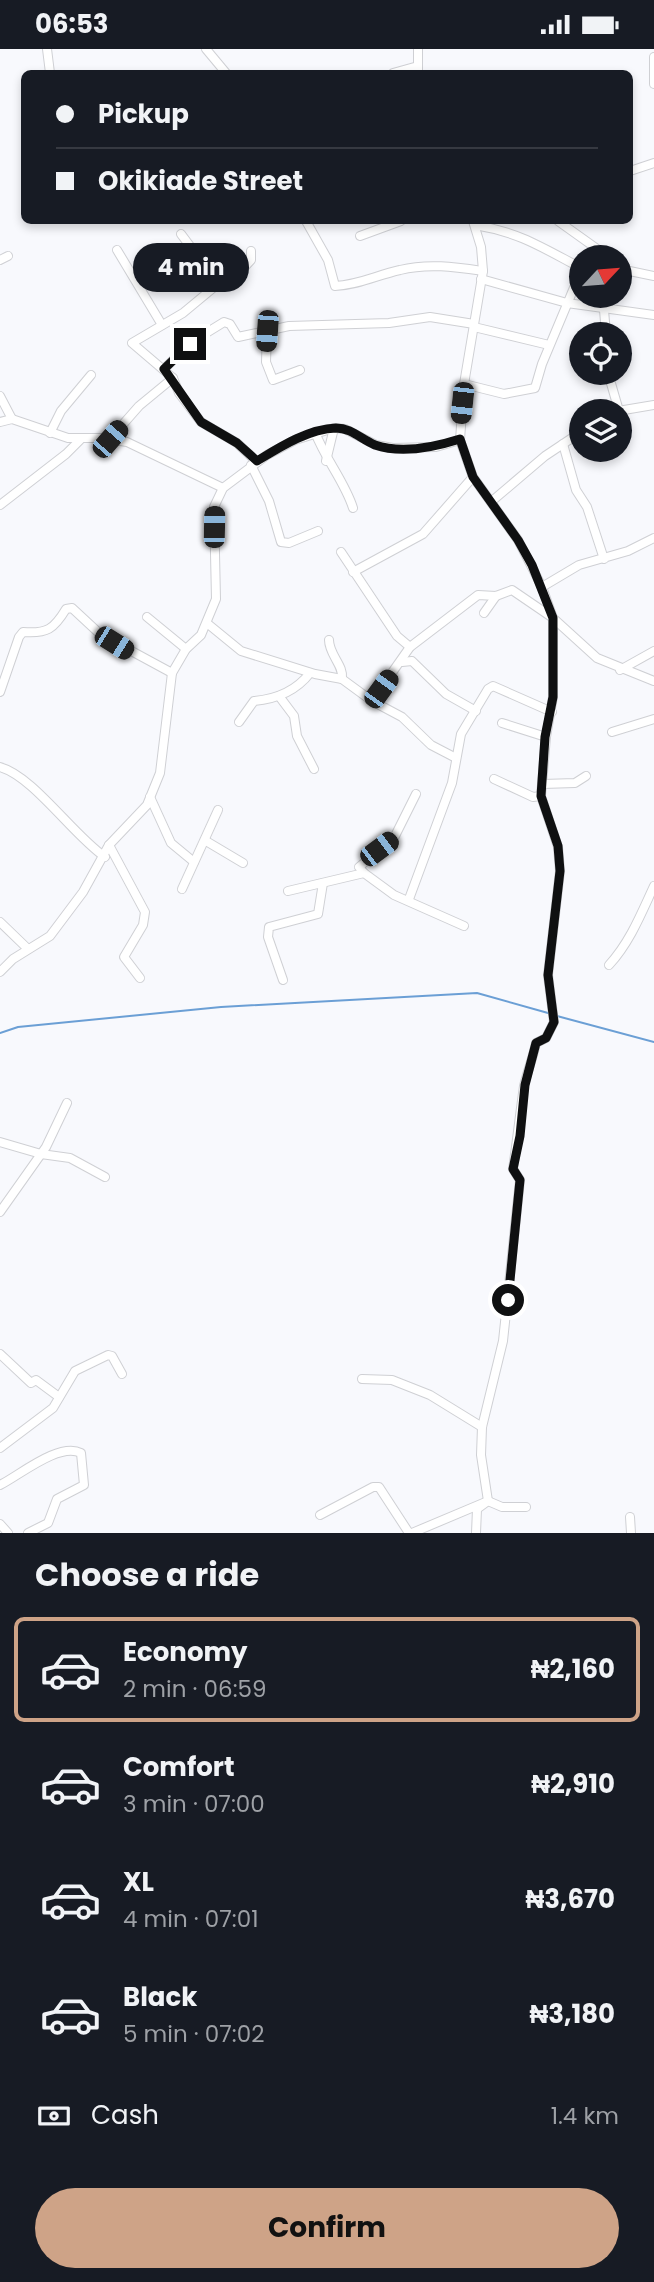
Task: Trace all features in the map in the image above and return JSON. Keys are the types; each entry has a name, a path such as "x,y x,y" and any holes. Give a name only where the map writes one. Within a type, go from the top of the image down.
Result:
{"street":[{"path":"47,49 50,70"},
{"path":"206,49 224,70"},
{"path":"418,49 418,70"},
{"path":"654,57 654,84"},
{"path":"633,170 654,163"},
{"path":"308,224 328,260 335,286 353,285 397,270 431,265 482,275 567,303 654,315"},
{"path":"360,236 393,224"},
{"path":"474,224 482,275 464,384 460,439 473,477 518,540 542,587 553,618 552,712 545,737 541,796 558,846 560,871 548,975 554,1022 546,1038 536,1043 525,1085 520,1136 513,1169 520,1180 511,1283 503,1341 482,1427 481,1455 488,1501"},
{"path":"479,224 529,238 569,263"},
{"path":"562,224 592,245"},
{"path":"181,234 219,285"},
{"path":"117,250 162,325"},
{"path":"251,251 249,263 184,313 132,343 173,378 179,393 201,422 237,443 254,463 281,542 289,543 318,531"},
{"path":"632,272 654,277"},
{"path":"464,384 504,394 531,390 539,379 549,345 569,298"},
{"path":"604,310 605,322"},
{"path":"164,369 190,344 224,322 230,324 238,337 289,325 389,323 430,317 549,345"},
{"path":"267,331 266,362 273,380 300,370"},
{"path":"50,433 61,411 91,375"},
{"path":"110,439 139,406 173,378"},
{"path":"0,395 12,419"},
{"path":"632,409 654,405"},
{"path":"0,422 12,419 50,433 80,440 110,439 138,446 223,488"},
{"path":"0,972 28,949 50,936 64,920 105,857 109,845 147,805 160,773 172,673 186,649 208,624 216,599 214,507 223,488 254,463 316,432 334,428 345,429 376,445 394,448 436,447 460,439"},
{"path":"326,461 334,428"},
{"path":"316,432 326,461 349,495 353,508"},
{"path":"0,505 80,440"},
{"path":"492,501 569,440"},
{"path":"563,444 576,490 587,507 604,559"},
{"path":"353,572 423,534 473,477"},
{"path":"542,587 579,565 604,559 654,538"},
{"path":"341,552 397,636 410,647"},
{"path":"372,701 410,647 473,597 484,594 496,596 512,590 553,618 597,658 620,670 654,681"},
{"path":"484,613 496,596"},
{"path":"0,692 23,632 47,632 55,627 66,609 72,608 100,634 172,673"},
{"path":"147,617 186,649"},
{"path":"208,624 242,651 310,673 342,679 372,701 402,717 431,745 456,758"},
{"path":"329,640 329,650 342,669 342,679"},
{"path":"620,670 654,651"},
{"path":"402,662 412,661 446,694 476,711"},
{"path":"239,722 254,701 279,696 303,681 310,673"},
{"path":"409,899 452,783 461,734 488,689 493,686 552,712"},
{"path":"279,696 294,716 297,736 314,769"},
{"path":"612,732 654,719"},
{"path":"502,723 545,737"},
{"path":"0,767 10,770 27,783 105,857"},
{"path":"542,784 575,783 586,776"},
{"path":"494,779 533,797 541,796"},
{"path":"416,793 394,838 359,867 394,895 409,899 464,926"},
{"path":"150,797 174,849 194,862"},
{"path":"182,889 218,810"},
{"path":"206,841 243,863"},
{"path":"109,845 145,912 143,925 124,957 140,978"},
{"path":"288,891 364,873"},
{"path":"283,980 268,937 269,927 318,914 323,883"},
{"path":"609,965 639,921 654,886"},
{"path":"0,922 28,949"},
{"path":"0,1212 41,1154 67,1103"},
{"path":"0,1142 41,1154 71,1158 105,1177"},
{"path":"0,1354 31,1383 36,1380 43,1382 59,1397"},
{"path":"0,1448 53,1408 75,1371 103,1356 112,1356 122,1374"},
{"path":"362,1379 392,1380 430,1395 482,1427"},
{"path":"0,1485 20,1476 46,1457 72,1450 81,1453 85,1485 57,1499 48,1523 27,1533"},
{"path":"320,1515 373,1487 379,1487 415,1532 461,1510 488,1501 502,1507 526,1507"},
{"path":"476,1533 477,1509 488,1501"},
{"path":"630,1517 631,1533"},
{"path":"0,1524 8,1533"}],"waterway":[{"path":"0,1033 18,1027 221,1007 477,993 548,1013"},
{"path":"557,1016 654,1042"}],"route":[{"path":"190,344 164,369 173,378 179,393 201,422 237,443 257,461 295,440 334,428 345,429 376,445 394,448 436,447 460,439 473,477 518,540 550,607 553,618 553,697 545,737 541,796 558,846 560,871 548,975 554,1022 545,1035 546,1038 536,1043 532,1068 525,1085 520,1136 513,1169 520,1180 508,1300"}]}
